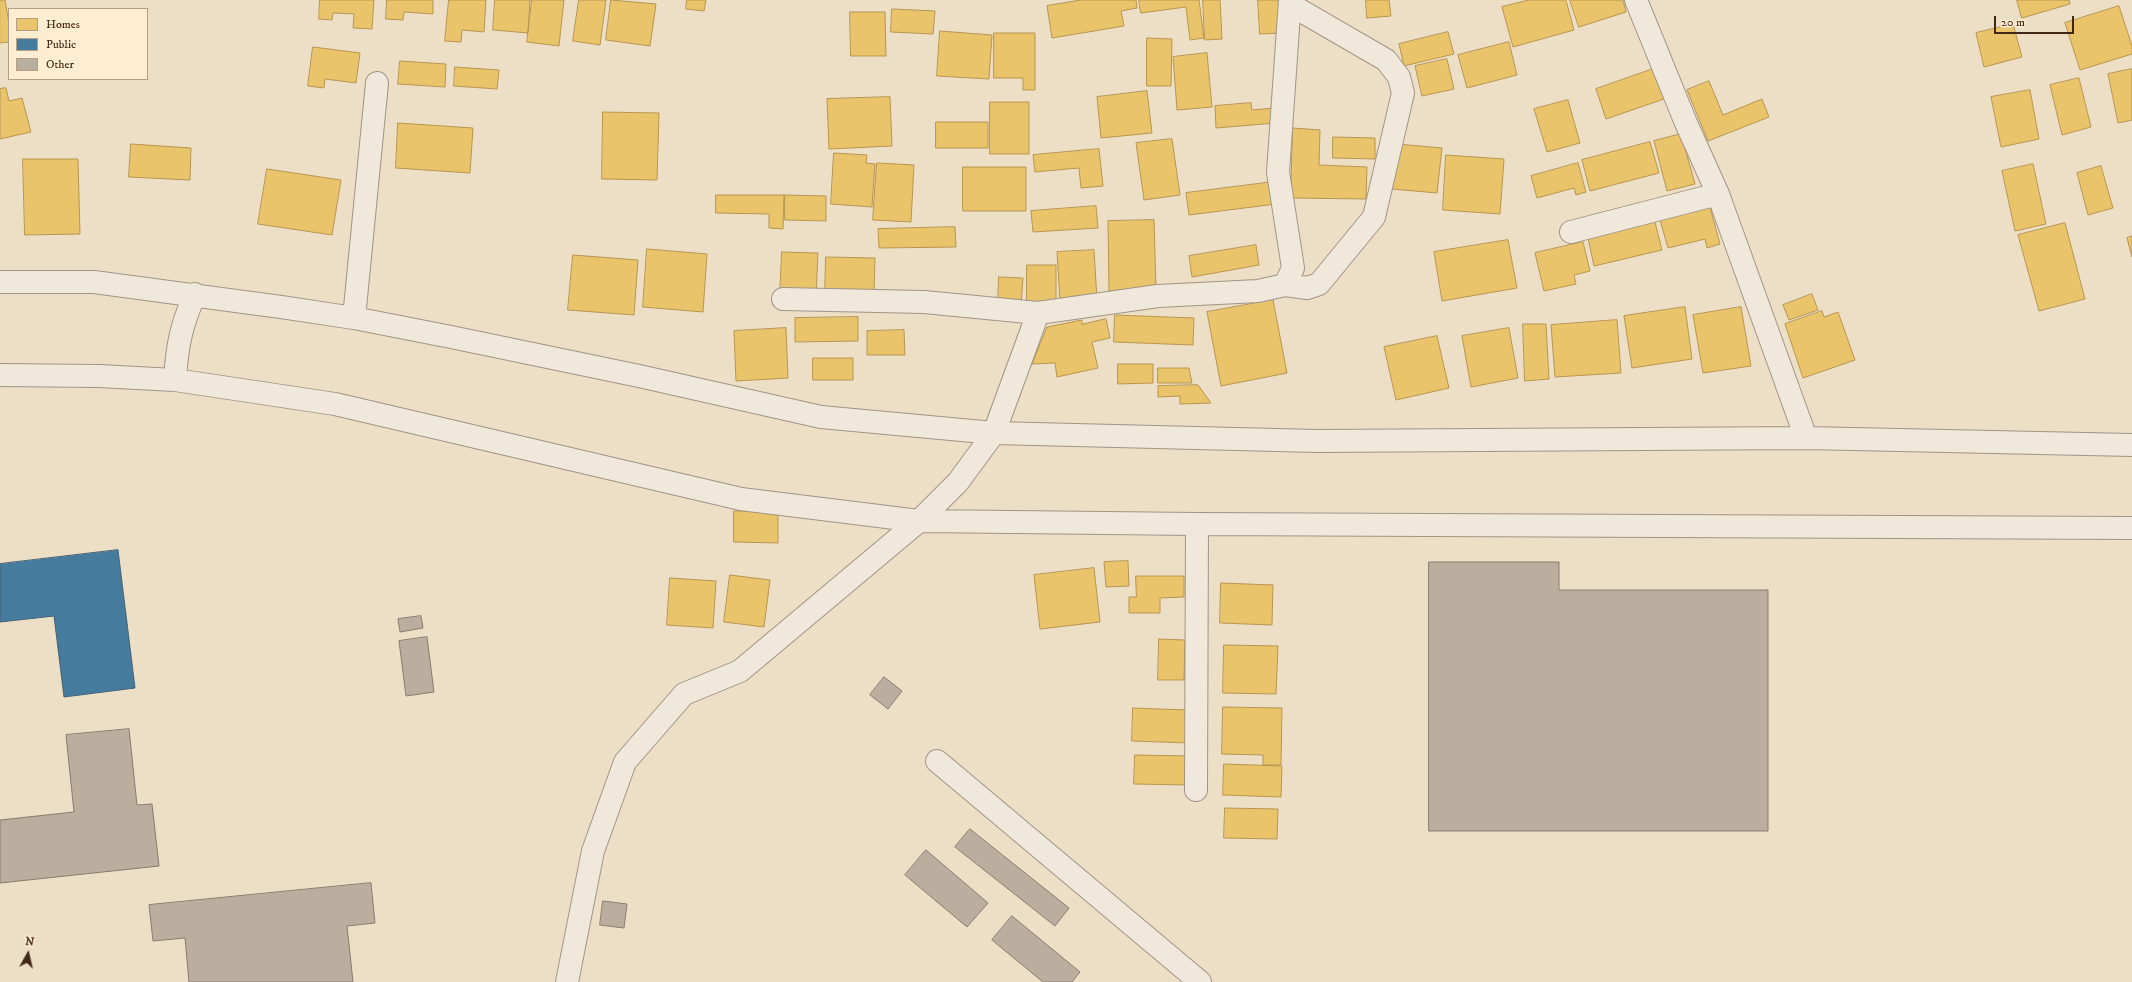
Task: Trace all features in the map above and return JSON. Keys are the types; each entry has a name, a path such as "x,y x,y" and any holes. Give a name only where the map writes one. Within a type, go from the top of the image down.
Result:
{"street":[{"path":"1636,0 1686,123 1718,194 1806,438"},
{"path":"783,299 924,302 1038,313 1158,296 1258,291 1285,285 1307,288 1319,284 1374,217 1403,93 1399,77 1386,60 1291,2 1278,172 1293,268 1285,285"},
{"path":"354,318 377,83"},
{"path":"1571,232 1718,194"},
{"path":"0,282 94,282 195,294 354,318 639,376 821,417 994,433 1317,441 1806,438 2132,445"},
{"path":"175,380 177,347 185,317 195,294"},
{"path":"567,982 592,851 625,762 684,694 740,671 919,521 958,482 994,433 1038,313"},
{"path":"0,375 99,376 175,380 334,404 741,499 919,521 1197,524 2132,528"},
{"path":"1196,790 1197,524"},
{"path":"937,761 1200,982"}],"building: Homes":[{"path":"0,0 5,0 8,17 8,42 0,43"},
{"path":"320,0 374,0 372,29 353,28 354,14 333,13 332,20 319,19"},
{"path":"387,0 433,0 433,14 404,12 403,20 386,19"},
{"path":"449,0 486,0 484,32 462,30 461,42 445,41"},
{"path":"495,0 530,0 528,33 493,30"},
{"path":"532,0 564,0 559,46 527,42"},
{"path":"579,0 606,0 600,45 573,41"},
{"path":"611,0 656,4 650,46 606,40"},
{"path":"687,0 706,0 704,11 686,9"},
{"path":"1081,0 1136,0 1137,8 1121,11 1124,26 1052,38 1047,6"},
{"path":"1139,0 1199,0 1204,38 1190,40 1186,7 1141,13"},
{"path":"1203,0 1220,0 1222,39 1205,40"},
{"path":"1258,0 1279,0 1281,33 1260,34"},
{"path":"1366,0 1389,0 1391,16 1367,18"},
{"path":"1529,0 1566,0 1574,30 1513,47 1502,7"},
{"path":"1570,0 1623,0 1626,12 1579,27"},
{"path":"2017,0 2069,0 2070,4 2022,18"},
{"path":"2119,6 2132,46 2132,54 2080,70 2065,23"},
{"path":"892,9 935,11 933,34 891,32"},
{"path":"850,12 885,12 886,56 851,56"},
{"path":"2013,24 2022,57 1984,67 1976,33"},
{"path":"940,31 992,35 989,79 937,76"},
{"path":"1448,32 1454,54 1404,66 1399,44"},
{"path":"994,33 1035,33 1035,90 1023,90 1023,78 994,78"},
{"path":"1147,38 1172,39 1171,86 1147,86"},
{"path":"1509,42 1517,75 1467,88 1458,55"},
{"path":"313,47 360,53 356,83 325,79 324,88 308,86"},
{"path":"1207,53 1212,107 1177,110 1173,57"},
{"path":"1447,59 1454,89 1422,96 1415,66"},
{"path":"400,61 446,64 445,87 398,84"},
{"path":"455,67 499,70 497,89 454,86"},
{"path":"1653,69 1664,99 1606,119 1596,89"},
{"path":"2132,69 2132,120 2118,123 2108,74"},
{"path":"2079,78 2091,127 2062,135 2050,85"},
{"path":"1709,81 1723,115 1762,99 1769,117 1708,141 1687,90"},
{"path":"6,88 9,101 22,98 31,132 0,139 0,89"},
{"path":"2030,90 2039,139 2001,147 1991,97"},
{"path":"1147,91 1152,133 1101,138 1097,97"},
{"path":"890,97 892,146 829,149 827,99"},
{"path":"1568,100 1580,143 1547,152 1534,109"},
{"path":"990,102 1029,102 1029,154 990,154"},
{"path":"1251,103 1252,110 1274,108 1276,123 1216,128 1215,106"},
{"path":"603,112 659,113 657,180 602,179"},
{"path":"936,122 988,122 988,148 936,148"},
{"path":"398,123 473,128 470,173 396,168"},
{"path":"1293,128 1320,130 1319,165 1367,167 1366,199 1291,198"},
{"path":"1681,134 1695,184 1667,191 1654,141"},
{"path":"1333,137 1375,138 1375,159 1333,158"},
{"path":"1172,139 1180,195 1144,200 1136,143"},
{"path":"1650,142 1659,173 1590,191 1582,160"},
{"path":"131,144 191,148 190,180 129,177"},
{"path":"1397,144 1442,148 1437,193 1392,189"},
{"path":"1099,149 1103,186 1081,188 1079,168 1035,172 1033,155"},
{"path":"834,153 867,155 866,163 875,164 872,207 831,204"},
{"path":"1446,155 1504,159 1500,214 1443,210"},
{"path":"23,159 78,159 80,234 25,235"},
{"path":"877,163 914,165 911,222 873,220"},
{"path":"1578,163 1586,192 1576,195 1574,188 1537,198 1531,176"},
{"path":"2033,164 2046,224 2015,231 2002,171"},
{"path":"2101,166 2113,208 2088,215 2077,173"},
{"path":"963,167 1026,167 1026,211 963,211"},
{"path":"267,169 341,180 332,235 258,224"},
{"path":"1273,182 1276,204 1189,215 1186,193"},
{"path":"716,195 784,195 783,229 769,228 769,214 716,213"},
{"path":"785,195 826,196 826,221 785,220"},
{"path":"1096,206 1098,228 1033,232 1031,211"},
{"path":"1710,207 1720,244 1707,248 1705,239 1668,248 1660,220"},
{"path":"1154,220 1156,290 1109,291 1108,221"},
{"path":"1655,222 1662,250 1594,266 1588,238"},
{"path":"2065,223 2085,299 2039,311 2018,235"},
{"path":"955,227 956,247 879,248 878,229"},
{"path":"2132,236 2132,257 2127,238"},
{"path":"1508,240 1517,288 1442,301 1434,252"},
{"path":"1583,242 1590,271 1574,275 1576,284 1544,291 1535,253"},
{"path":"1256,245 1259,265 1192,277 1189,256"},
{"path":"647,249 707,254 703,312 643,307"},
{"path":"1094,250 1097,299 1060,301 1057,252"},
{"path":"782,252 818,253 816,297 780,296"},
{"path":"573,255 638,260 634,315 568,310"},
{"path":"826,257 875,258 874,295 825,293"},
{"path":"1027,265 1056,265 1056,308 1027,307"},
{"path":"999,277 1023,278 1021,305 998,304"},
{"path":"1812,294 1818,310 1789,320 1783,305"},
{"path":"1273,300 1287,373 1221,386 1207,312"},
{"path":"1685,307 1692,359 1632,368 1624,316"},
{"path":"1741,307 1751,366 1703,373 1693,315"},
{"path":"1822,311 1824,317 1838,312 1855,360 1803,378 1785,324"},
{"path":"1115,315 1194,318 1193,345 1114,342"},
{"path":"858,317 858,341 795,342 795,318"},
{"path":"1106,319 1110,338 1092,342 1098,368 1057,377 1055,363 1032,364 1047,327 1082,320 1082,324"},
{"path":"1617,320 1621,373 1555,377 1551,325"},
{"path":"1523,324 1546,324 1549,379 1525,381"},
{"path":"786,328 788,378 736,381 734,331"},
{"path":"1509,328 1518,378 1471,387 1462,336"},
{"path":"904,330 905,355 867,355 867,331"},
{"path":"1437,336 1449,388 1396,400 1384,347"},
{"path":"813,358 853,358 853,380 813,380"},
{"path":"1118,364 1153,364 1153,383 1118,384"},
{"path":"1158,368 1189,368 1192,383 1158,383"},
{"path":"1198,385 1211,403 1180,404 1180,396 1158,397 1158,386"},
{"path":"734,511 778,511 778,543 734,542"},
{"path":"1128,561 1129,586 1106,587 1104,562"},
{"path":"1094,568 1100,622 1040,629 1034,575"},
{"path":"730,575 770,580 764,627 724,622"},
{"path":"1136,576 1184,576 1184,597 1160,598 1160,613 1129,613 1129,597 1136,597"},
{"path":"670,578 716,581 713,628 667,625"},
{"path":"1221,583 1273,585 1272,625 1220,623"},
{"path":"1159,639 1185,640 1184,680 1158,680"},
{"path":"1224,645 1278,646 1276,694 1223,693"},
{"path":"1223,707 1282,708 1281,765 1263,765 1263,755 1222,754"},
{"path":"1133,708 1188,710 1188,743 1132,741"},
{"path":"1135,755 1190,756 1189,785 1134,784"},
{"path":"1224,764 1282,766 1281,797 1223,795"},
{"path":"1225,808 1278,809 1277,839 1224,838"}],"building: Public":[{"path":"118,550 135,688 64,697 54,616 0,622 0,564"}],"building: Other":[{"path":"1429,562 1559,562 1559,590 1768,590 1768,831 1429,831"},
{"path":"421,616 423,628 400,632 398,619"},
{"path":"427,637 434,692 406,696 399,641"},
{"path":"884,677 902,691 888,709 870,695"},
{"path":"129,729 137,805 152,804 159,866 0,883 0,820 74,812 66,735"},
{"path":"970,829 1069,908 1055,926 955,847"},
{"path":"926,850 988,903 967,927 905,875"},
{"path":"371,883 375,923 347,926 353,982 189,982 185,938 153,941 149,905"},
{"path":"603,901 627,904 624,928 600,925"},
{"path":"1012,916 1080,972 1072,982 1043,982 992,940"}]}
